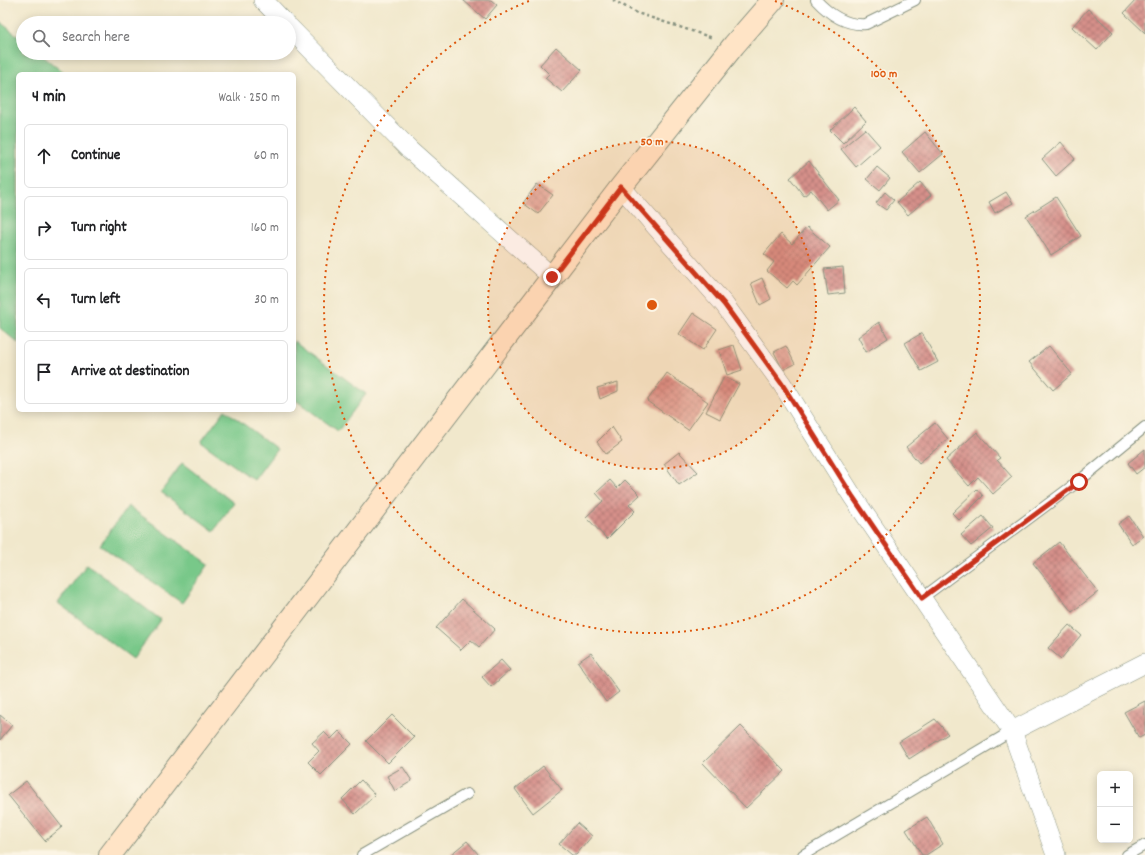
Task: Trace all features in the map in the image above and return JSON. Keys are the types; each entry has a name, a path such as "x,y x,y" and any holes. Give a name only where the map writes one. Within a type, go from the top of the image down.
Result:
{"main road":[{"path":"110,855 621,187 734,45 773,0"}],"street":[{"path":"263,0 278,16"},
{"path":"296,34 409,149 552,277"},
{"path":"621,187 724,304 782,384 853,497 1012,731 1056,855"},
{"path":"1012,731 1145,662"}],"lane":[{"path":"816,0 828,14 857,25 866,24 915,0"},
{"path":"922,598 1079,482 1145,427"},
{"path":"803,855 1012,731"},
{"path":"362,855 467,794"},
{"path":"1127,855 1145,845"}],"path":[{"path":"613,0 637,13 734,45"}],"green space":[{"path":"0,22 16,35 16,60 48,60 63,72 16,72 16,341 0,328"},
{"path":"296,342 366,394 338,431 296,400"},
{"path":"224,412 228,412 277,449 254,480 201,442"},
{"path":"182,463 234,503 214,531 161,492"},
{"path":"128,506 209,564 182,603 100,545"},
{"path":"87,564 161,620 133,659 58,603"}],"building":[{"path":"463,0 491,0 497,5 485,19"},
{"path":"1136,0 1145,0 1145,33 1124,13"},
{"path":"1088,9 1113,32 1097,50 1072,27"},
{"path":"556,47 582,70 562,92 545,78 549,74 540,65"},
{"path":"854,107 866,121 843,143 830,130"},
{"path":"865,129 880,146 856,167 841,149"},
{"path":"925,132 943,154 920,173 902,152"},
{"path":"1061,142 1075,159 1056,176 1042,159"},
{"path":"809,161 839,200 827,210 811,190 804,196 790,178"},
{"path":"877,167 890,178 880,190 867,179"},
{"path":"920,182 931,195 908,215 897,202"},
{"path":"537,184 553,195 538,214 523,203"},
{"path":"885,192 894,200 886,210 876,203"},
{"path":"1006,192 1013,203 995,213 989,202"},
{"path":"1056,197 1081,236 1051,255 1026,216"},
{"path":"807,227 830,247 797,285 793,281 787,288 767,271 774,262 764,254 781,234 792,244"},
{"path":"843,267 845,293 828,295 824,269"},
{"path":"762,278 771,299 760,305 751,283"},
{"path":"693,313 717,329 703,350 679,334"},
{"path":"879,322 888,338 866,352 858,337"},
{"path":"922,333 938,362 921,371 905,343"},
{"path":"734,345 742,370 727,375 719,350"},
{"path":"786,346 795,364 783,370 774,352"},
{"path":"1049,346 1072,374 1053,390 1029,362"},
{"path":"667,373 708,402 688,430 647,401"},
{"path":"724,377 739,384 720,419 706,412"},
{"path":"618,382 618,391 600,399 597,388"},
{"path":"935,423 948,439 919,463 906,447"},
{"path":"612,427 622,442 606,454 597,442"},
{"path":"977,432 1000,458 997,460 1012,477 993,494 978,477 969,486 946,460"},
{"path":"1145,449 1145,467 1136,474 1128,463"},
{"path":"679,452 698,472 679,485 664,464"},
{"path":"610,480 617,488 625,480 640,495 629,505 635,511 607,539 586,517 603,501 596,493"},
{"path":"977,489 983,496 959,520 952,513"},
{"path":"983,516 993,528 971,546 961,535"},
{"path":"1129,516 1143,536 1132,544 1118,524"},
{"path":"1059,542 1098,592 1072,612 1033,563"},
{"path":"462,599 495,629 479,647 471,640 461,650 436,628"},
{"path":"1069,625 1081,635 1061,659 1048,648"},
{"path":"591,653 619,692 606,702 578,662"},
{"path":"501,660 510,670 491,687 482,677"},
{"path":"1145,701 1145,735 1139,738 1124,712"},
{"path":"0,715 12,725 0,740"},
{"path":"392,715 414,737 388,763 366,741"},
{"path":"935,719 948,734 909,759 899,742"},
{"path":"741,726 785,771 746,808 703,763"},
{"path":"339,731 352,744 321,775 308,762 319,751 312,743 324,732 331,739"},
{"path":"543,766 562,790 533,813 515,789"},
{"path":"403,767 412,781 395,791 387,776"},
{"path":"361,780 375,795 355,814 342,799"},
{"path":"26,781 62,827 45,841 8,795"},
{"path":"927,817 943,844 926,855 922,855 906,830"},
{"path":"577,823 592,836 576,855 572,855 559,844"},
{"path":"467,841 479,855 450,855"}],"route":[{"path":"552,277 621,187 724,304 782,384 853,497 922,598 1079,482"}]}
